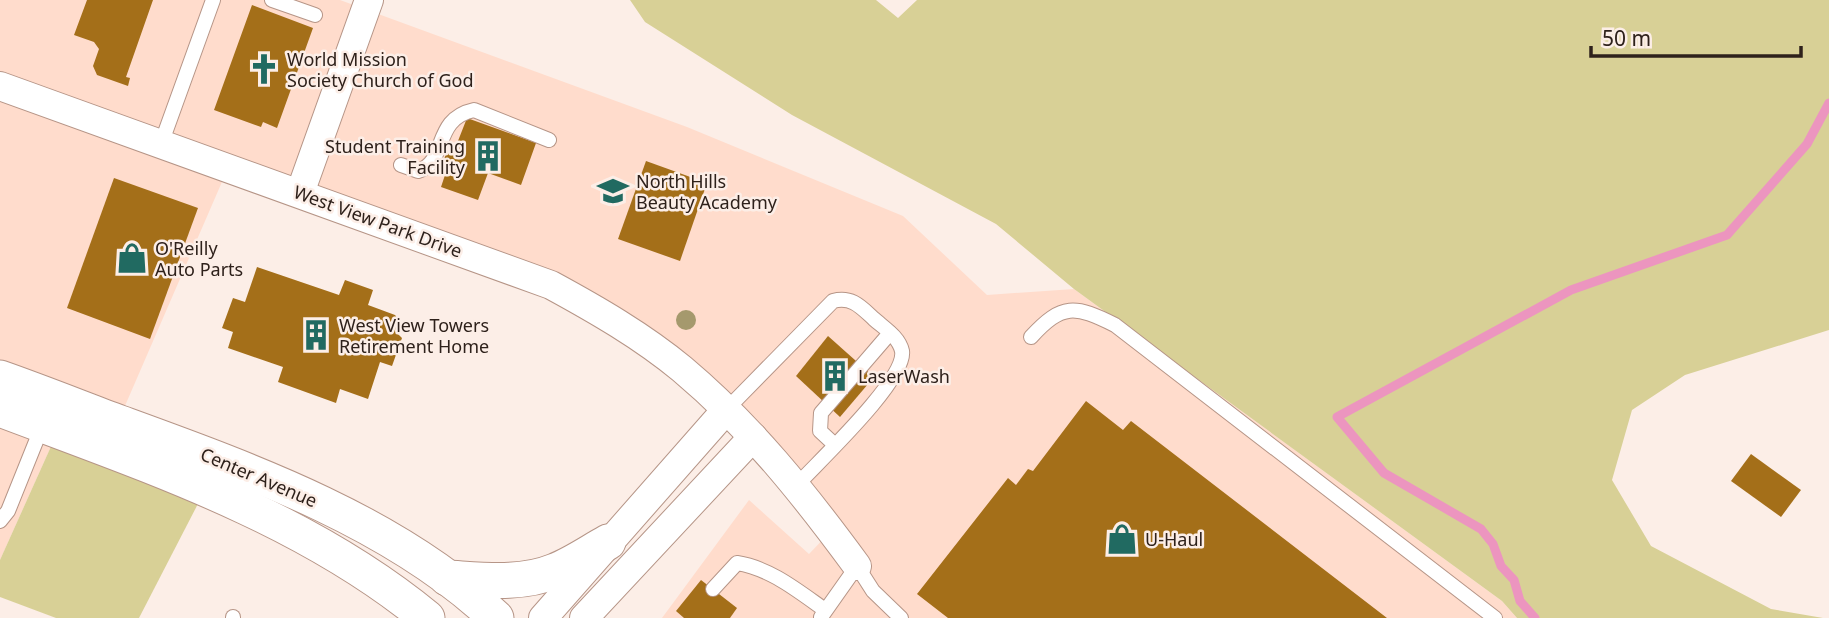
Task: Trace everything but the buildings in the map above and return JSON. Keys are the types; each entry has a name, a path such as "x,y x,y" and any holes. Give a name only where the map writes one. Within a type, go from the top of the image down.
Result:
{"street":[{"path":"300,193 369,0"},
{"name":"West View Park Drive","path":"1,90 300,193 551,285 618,323 682,370 726,410 797,485 857,566"},
{"name":"Center Avenue","path":"0,378 48,411 321,544 393,590 427,618"},
{"name":"Center Avenue","path":"0,409 48,411 272,480 340,513 447,578 496,618"},
{"path":"543,618 726,410"},
{"path":"584,618 753,437"},
{"path":"447,578 497,581 527,578 555,571 608,542"}],"lane":[{"path":"161,144 213,0"},
{"path":"272,0 315,15"},
{"path":"401,165 418,171 429,166 447,124 463,112 474,110 549,140"},
{"path":"726,410 833,301 844,298 855,302 898,340 902,353 900,368 877,400 797,485"},
{"path":"1031,337 1047,319 1065,309 1088,312 1115,326 1495,618"},
{"path":"835,445 820,430 821,413 890,333"},
{"path":"0,521 8,511 48,411"},
{"path":"713,589 737,563 749,565 783,580 823,614 857,566 873,591 901,618"}],"shaded area":[{"path":"0,0 340,0 687,127 903,216 987,295 1074,289 1502,601 1517,618 662,618 749,500 809,554 831,531 618,323 228,168 118,422 0,378"},
{"path":"630,0 876,0 898,18 917,0 1829,0 1829,330 1685,375 1632,410 1612,480 1651,546 1771,609 1823,618 1517,618 1502,601 1074,289 996,224 792,115 645,22"},
{"path":"0,424 53,442 0,560"},
{"path":"53,442 202,496 139,618 56,618 0,597 0,560"}],"waterway":[{"path":"1535,618 1520,601 1514,580 1501,566 1493,544 1481,529 1384,473 1337,417 1571,290 1727,235 1807,144 1829,103"}],"place":[{"name":"World Mission Society Church of God","path":"264,69"},
{"name":"Student Training Facility","path":"488,156"},
{"name":"North Hills Beauty Academy","path":"613,191"},
{"name":"O'Reilly Auto Parts","path":"132,258"},
{"name":"West View Towers Retirement Home","path":"316,335"},
{"name":"LaserWash","path":"835,376"},
{"name":"U-Haul","path":"1122,539"}]}
